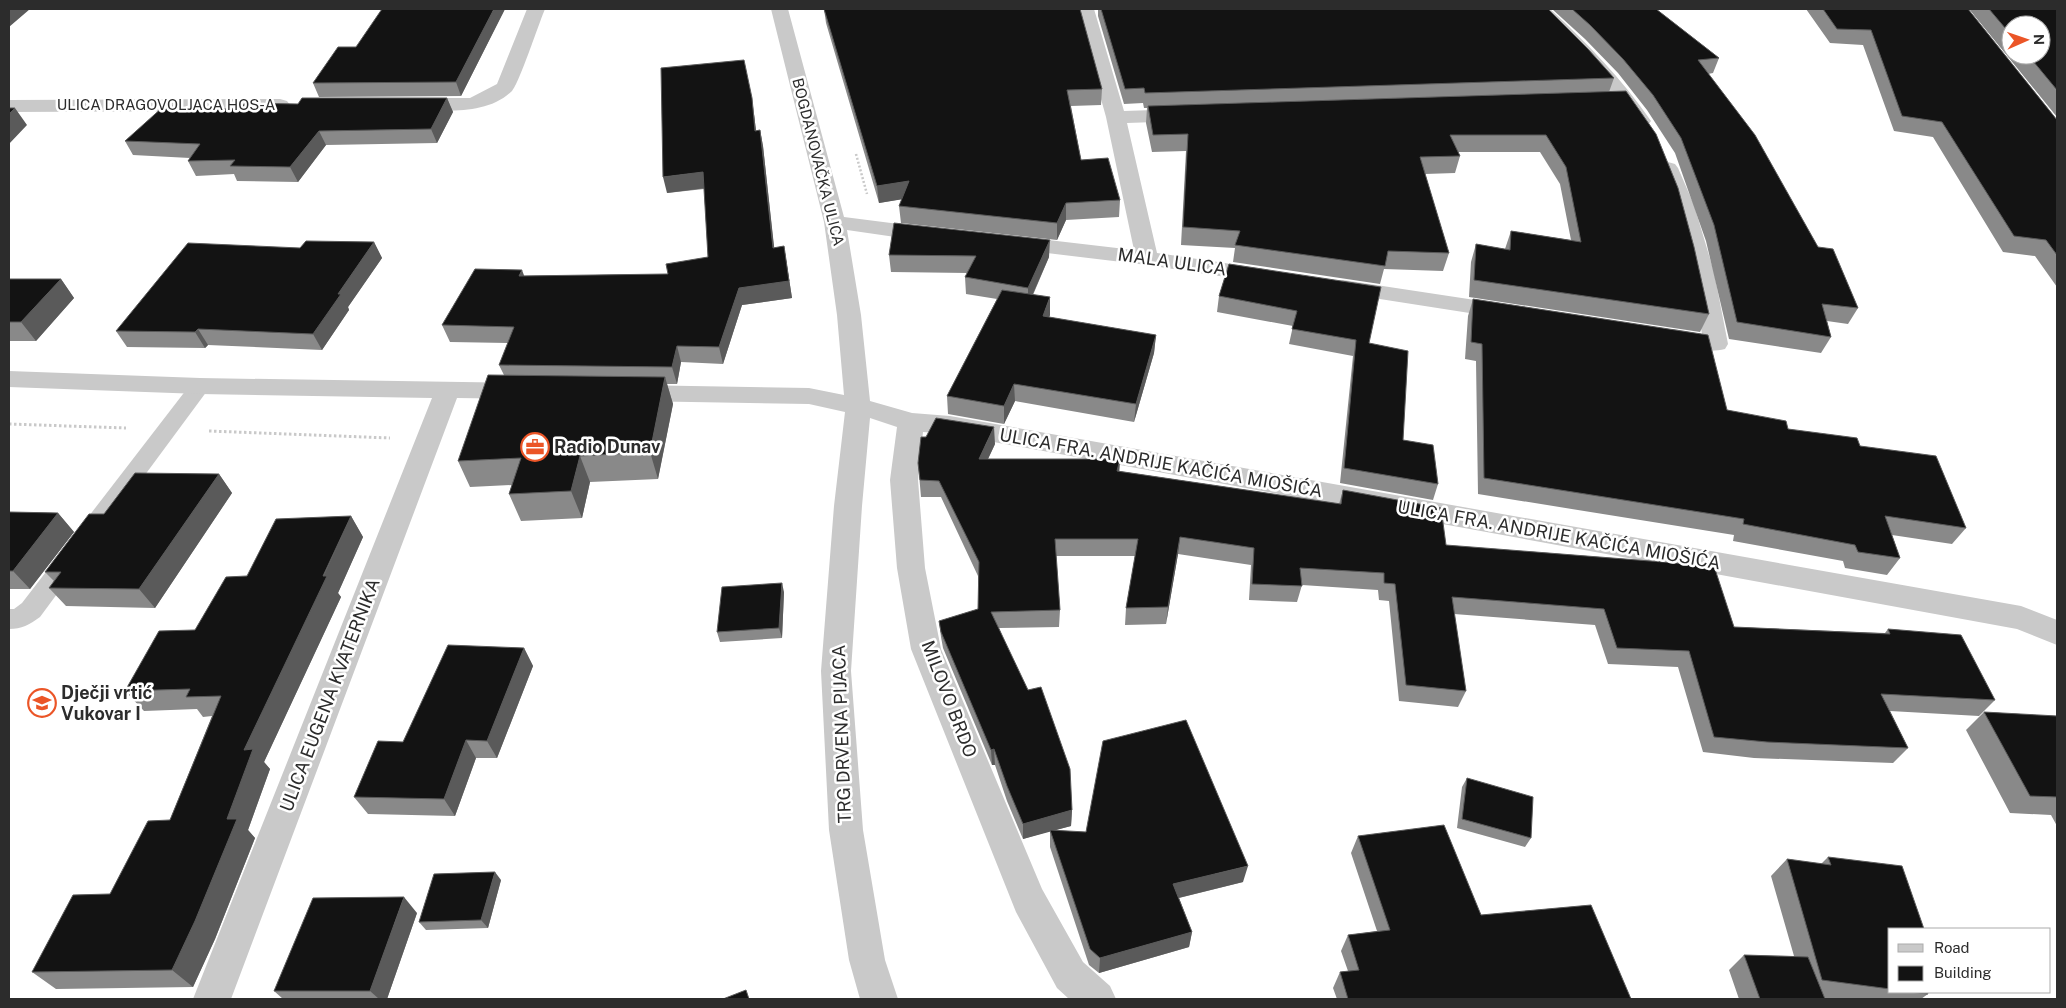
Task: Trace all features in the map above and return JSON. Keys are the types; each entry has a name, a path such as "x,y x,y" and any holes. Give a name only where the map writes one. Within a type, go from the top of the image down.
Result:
{"street":[{"path":"393,104 472,104 505,87 536,9"},
{"name":"BOGDANOVAČKA ULICA","path":"779,9 835,222 858,406"},
{"path":"1085,9 1116,117 1147,258"},
{"path":"1540,9 1577,42 1616,100 1656,144 1683,205 1703,272 1716,344 1657,335"},
{"name":"ULICA DRAGOVOLJACA HOS-A","path":"9,106 295,104"},
{"path":"1116,117 1204,114"},
{"path":"835,222 874,229 952,237"},
{"name":"MALA ULICA","path":"991,241 1147,258 1284,278"},
{"path":"1323,284 1529,316"},
{"path":"9,379 200,386 546,391"},
{"name":"ULICA EUGENA KVATERNIKA","path":"212,999 448,390"},
{"path":"614,392 809,396 858,406 910,422"},
{"name":"TRG DRVENA PIJACA","path":"858,406 848,506 836,671 846,830 867,960 879,999"},
{"name":"ULICA FRA. ANDRIJE KAČIĆA MIOŠIĆA","path":"910,422 950,425 2021,618 2057,633"},
{"name":"MILOVO BRDO","path":"910,422 904,480 911,568 926,649 1029,900 1070,975 1097,999"}],"lane":[{"path":"9,619 19,619 31,610 200,386"}],"path":[{"path":"9,424 380,438 430,437"}],"building":[{"path":"382,9 494,9 456,82 313,83 338,47 356,47"},
{"path":"824,9 1080,9 1102,89 1067,90 1081,160 1108,158 1120,200 1066,203 1057,223 899,206 909,181 877,186"},
{"path":"1101,9 1548,9 1614,78 1145,93 1144,88 1125,89"},
{"path":"1572,9 1656,9 1719,58 1698,60 1755,135 1818,247 1833,249 1858,308 1822,304 1831,337 1737,322 1714,225 1681,138 1653,95 1623,59"},
{"path":"1823,9 1968,9 2001,50 2001,65 2013,65 2057,120 2057,255 2046,240 2014,236 1942,122 1902,116 1871,30 1837,29"},
{"path":"1989,9 2057,9 2057,90 2036,65 2051,65 2051,15 2001,15 2001,23"},
{"path":"744,60 752,98 755,131 760,130 773,248 784,246 789,281 739,288 719,347 677,346 672,367 499,365 514,327 442,325 475,269 522,270 519,276 668,274 666,264 708,257 703,172 663,177 661,68"},
{"path":"1626,91 1656,134 1678,188 1709,314 1474,280 1476,244 1510,250 1511,231 1581,242 1566,167 1546,135 1450,135 1460,156 1420,157 1449,253 1388,251 1385,266 1235,245 1240,231 1183,227 1188,134 1153,135 1148,106"},
{"path":"302,98 447,98 431,129 319,131 290,167 230,166 235,160 188,161 200,144 125,141 164,106 239,109 245,103 298,104"},
{"path":"9,108 15,108 9,114"},
{"path":"894,223 1050,240 1028,288 965,277 976,256 889,255"},
{"path":"306,241 374,242 313,334 198,329 195,332 116,331 188,243 300,248"},
{"path":"1229,264 1381,287 1369,343 1408,351 1403,440 1433,445 1438,484 1344,468 1356,340 1292,329 1297,311 1219,296"},
{"path":"9,279 61,279 21,322 9,322"},
{"path":"1002,290 1050,297 1043,316 1156,335 1136,404 1014,384 1004,406 947,396"},
{"path":"1473,299 1708,335 1727,410 1786,421 1788,429 1857,438 1860,446 1936,456 1966,528 1885,516 1900,558 1858,552 1855,545 1743,524 1744,519 1484,478 1482,344 1471,342"},
{"path":"488,375 665,377 650,452 580,456 571,491 509,494 521,458 458,461"},
{"path":"936,418 994,427 979,459 1120,459 1117,471 1341,504 1343,490 1441,508 1446,545 1714,566 1734,627 1890,634 1888,629 1961,635 1995,700 1881,694 1908,748 1767,742 1714,737 1689,651 1617,648 1604,609 1452,597 1466,691 1406,685 1395,584 1384,583 1384,573 1300,568 1302,586 1252,584 1254,548 1180,537 1168,607 1126,608 1138,539 1055,539 1060,610 991,612 1028,690 1041,687 1070,769 1072,810 1023,824 994,749 991,750 941,632 939,621 978,609 979,562 939,481 920,480 918,463 921,437 926,437"},
{"path":"135,473 219,474 139,589 49,588 61,572 45,572 89,514 104,514"},
{"path":"9,512 58,513 13,571 9,571"},
{"path":"351,516 323,576 327,576 244,750 253,749 227,819 237,819 195,921 172,970 32,972 73,895 110,894 148,821 170,820 221,696 186,697 190,689 125,691 159,631 195,630 226,577 247,576 276,519"},
{"path":"782,583 779,628 717,632 722,587"},
{"path":"448,645 524,648 487,741 466,740 444,799 354,797 378,741 403,742"},
{"path":"1984,712 2057,716 2057,797 2030,796"},
{"path":"1186,720 1248,866 1173,884 1192,932 1100,958 1090,949 1050,830 1086,832 1103,741"},
{"path":"1467,778 1533,797 1531,838 1462,819"},
{"path":"1444,825 1481,915 1591,905 1631,999 1348,999 1340,972 1359,970 1348,935 1390,930 1358,836"},
{"path":"1828,857 1902,866 1924,928 1888,928 1888,989 1822,980 1787,859 1831,865"},
{"path":"495,872 481,920 419,922 434,874"},
{"path":"404,897 370,991 274,991 313,898"},
{"path":"1744,955 1808,957 1825,999 1760,999"},
{"path":"746,990 749,999 723,999"}],"place":[{"name":"Radio Dunav","path":"535,447"},
{"name":"Dječji vrtić Vukovar I","path":"42,703"}]}
